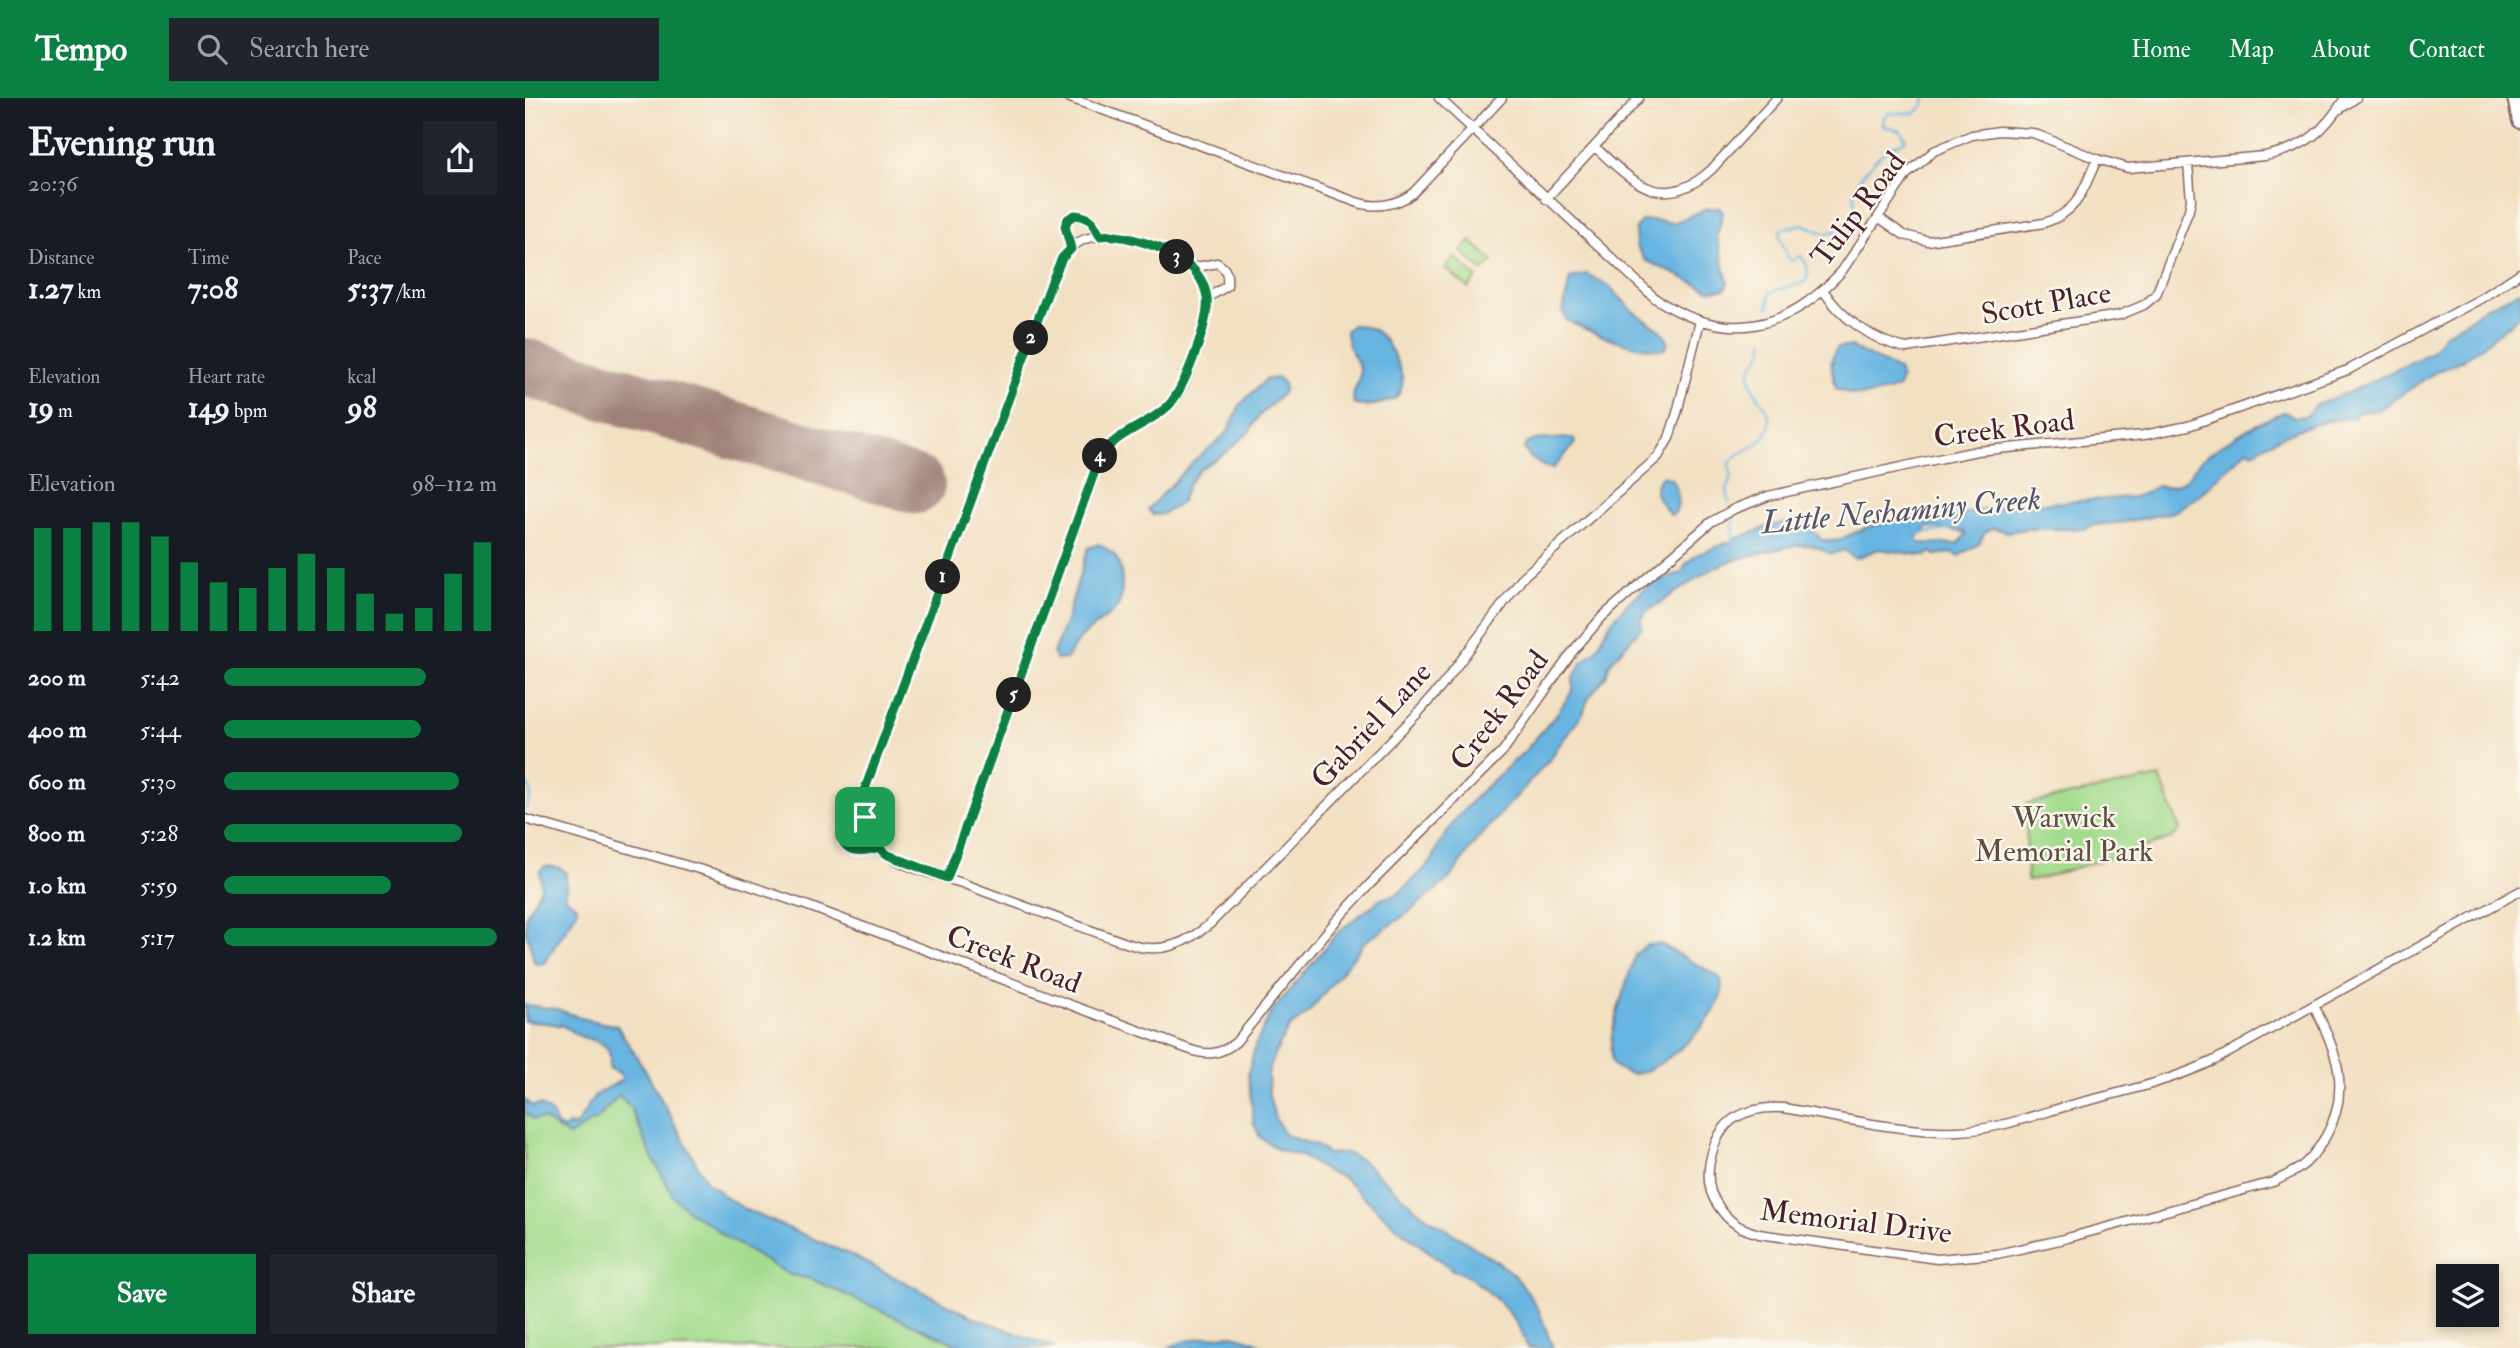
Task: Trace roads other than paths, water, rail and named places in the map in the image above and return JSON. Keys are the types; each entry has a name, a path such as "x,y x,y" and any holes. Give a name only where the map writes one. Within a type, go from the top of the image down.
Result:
{"highway":[{"path":"2515,98 2520,121"}],"street":[{"path":"1070,98 1363,205 1381,205 1406,199 1501,98"},
{"name":"Tulip Road","path":"1439,98 1656,299 1683,316 1735,325 1767,322 1801,308 1842,271 1898,184 1916,165 1934,151 1972,135 1999,131 2033,133 2097,159 2128,168 2188,164 2285,152 2325,127 2345,98"},
{"path":"1546,199 1639,98"},
{"path":"1595,146 1633,182 1641,186 1668,190 1685,187 1700,180 1711,170 1777,98"},
{"name":"Tulip Road","path":"2338,110 2355,98"},
{"path":"1878,217 1904,235 1928,241 2044,223 2073,208 2097,159"},
{"name":"Scott Place","path":"1823,290 1843,315 1878,338 1906,348 2120,314 2144,305 2161,287 2189,210 2191,200 2188,164"},
{"path":"1071,249 1065,226 1068,219 1075,215 1093,221 1100,236"},
{"path":"878,847 865,817 863,800 866,786 1062,258 1080,242 1100,236 1117,235 1178,257 1192,268 1203,285 1207,298 1203,330 1174,400 1165,409 1112,442 1100,457 947,878"},
{"path":"1192,268 1217,263 1224,268 1228,276 1227,286 1207,298"},
{"name":"Creek Road","path":"526,819 716,874 865,927 1195,1052 1216,1054 1235,1042 1370,884 1495,761 1573,650 1602,617 1688,540 1727,512 1768,496 1977,451 2144,435 2188,426 2348,370 2482,298 2520,273"},
{"name":"Gabriel Lane","path":"865,817 846,827 843,835 848,849 858,852 878,847 888,855 947,878 1143,948 1175,945 1190,940 1210,924 1416,715 1441,687 1524,576 1658,457 1677,413 1700,321"},
{"name":"Memorial Drive","path":"2314,1006 2328,1034 2339,1069 2340,1094 2333,1124 2319,1149 2298,1169 2273,1182 2060,1240 1997,1254 1937,1259 1759,1234 1731,1221 1711,1193 1710,1179 1715,1144 1723,1128 1734,1118 1750,1111 1768,1107 1783,1108 1918,1130 1959,1131 1999,1125 2193,1070 2520,891"}],"water":[{"path":"1707,208 1720,208 1723,213 1717,236 1728,283 1725,289 1709,290 1645,260 1636,245 1635,230 1641,221 1674,223"},
{"path":"1587,274 1610,287 1634,312 1663,332 1668,342 1665,349 1628,344 1566,320 1563,312 1570,278"},
{"path":"2520,291 2520,315 2470,355 2437,371 2377,411 2360,411 2353,418 2314,424 2253,452 2247,450 2202,493 2174,512 2085,529 2026,529 2007,532 1993,528 1985,532 1979,544 1958,556 1953,553 1935,555 1931,552 1926,556 1879,549 1855,558 1844,550 1832,554 1810,545 1786,547 1719,566 1646,612 1641,618 1642,627 1610,663 1606,676 1589,697 1583,713 1553,756 1475,842 1451,877 1408,913 1362,944 1308,1013 1288,1029 1274,1055 1268,1074 1269,1096 1275,1118 1285,1135 1317,1146 1328,1154 1346,1153 1362,1160 1421,1213 1499,1263 1515,1276 1529,1294 1539,1311 1553,1348 1528,1348 1514,1319 1490,1293 1471,1278 1453,1270 1399,1229 1342,1177 1301,1156 1279,1150 1260,1137 1254,1124 1248,1075 1255,1046 1270,1014 1338,932 1381,899 1398,894 1432,861 1438,846 1456,819 1477,795 1525,751 1556,715 1573,690 1573,679 1582,662 1596,650 1611,622 1630,601 1652,583 1682,573 1685,565 1696,555 1769,526 1798,520 1809,526 1822,540 1829,541 1922,512 1949,508 1963,514 1993,507 2133,497 2157,486 2173,486 2185,480 2204,458 2232,438 2284,412 2295,417 2307,416 2314,406 2352,391 2430,353 2445,334 2479,311","holes":["1929,527 1966,534 1958,544 1919,543 1917,537"]},
{"path":"1353,325 1367,327 1378,333 1391,349 1402,377 1402,387 1396,398 1370,406 1354,404 1360,372 1348,343 1346,330"},
{"path":"1838,347 1851,347 1898,370 1901,379 1898,388 1859,395 1836,388 1832,362"},
{"path":"1278,378 1284,384 1284,392 1259,416 1249,432 1225,453 1199,470 1187,486 1180,504 1162,514 1153,515 1148,509 1193,462 1227,433 1240,405 1265,380"},
{"path":"1535,440 1575,440 1575,444 1553,468 1537,462 1524,449 1526,444"},
{"path":"1663,476 1673,480 1677,493 1676,510 1670,515 1656,491 1658,481"},
{"path":"1099,544 1111,552 1118,562 1121,572 1121,598 1113,612 1080,639 1066,659 1056,660 1053,653 1066,621 1088,548"},
{"path":"545,866 561,868 566,873 566,898 577,906 577,912 544,963 535,964 526,931 526,915 541,888 540,871"},
{"path":"1660,944 1718,976 1722,988 1718,1003 1709,1019 1695,1035 1646,1071 1627,1073 1613,1065 1611,1055 1618,1011 1635,955 1646,945"},
{"path":"525,1005 557,1009 584,1019 617,1026 644,1068 706,1181 727,1198 746,1210 851,1255 971,1316 1055,1348 965,1348 811,1279 790,1275 725,1237 692,1214 673,1196 651,1155 631,1108 619,1095 599,1117 569,1136 543,1119 533,1119 525,1113 525,1100 532,1106 540,1105 552,1114 557,1125 564,1129 569,1125 574,1127 597,1094 622,1079 621,1074 609,1068 610,1054 604,1045 579,1036 563,1026 525,1021"},
{"path":"1233,1335 1254,1341 1265,1348 1167,1348 1200,1338"}],"waterway":[{"path":"1768,308 1770,292 1805,282 1808,275 1805,261 1800,256 1792,261 1789,259 1780,239 1780,230 1803,224 1825,234 1852,227 1857,184 1870,165 1906,139 1900,130 1883,126 1884,117 1889,113 1915,113 1923,106 1925,98"},
{"path":"1729,503 1727,491 1732,476 1729,465 1737,456 1762,439 1769,425 1767,410 1754,390 1750,374 1752,366 1761,355 1765,339"},
{"path":"1733,517 1734,542"},
{"name":"Little Neshaminy Creek","path":"1918,534 1953,529"},
{"path":"525,780 531,794 525,809"}],"park label":[{"name":"Warwick Memorial Park","path":"2064,834"}]}
